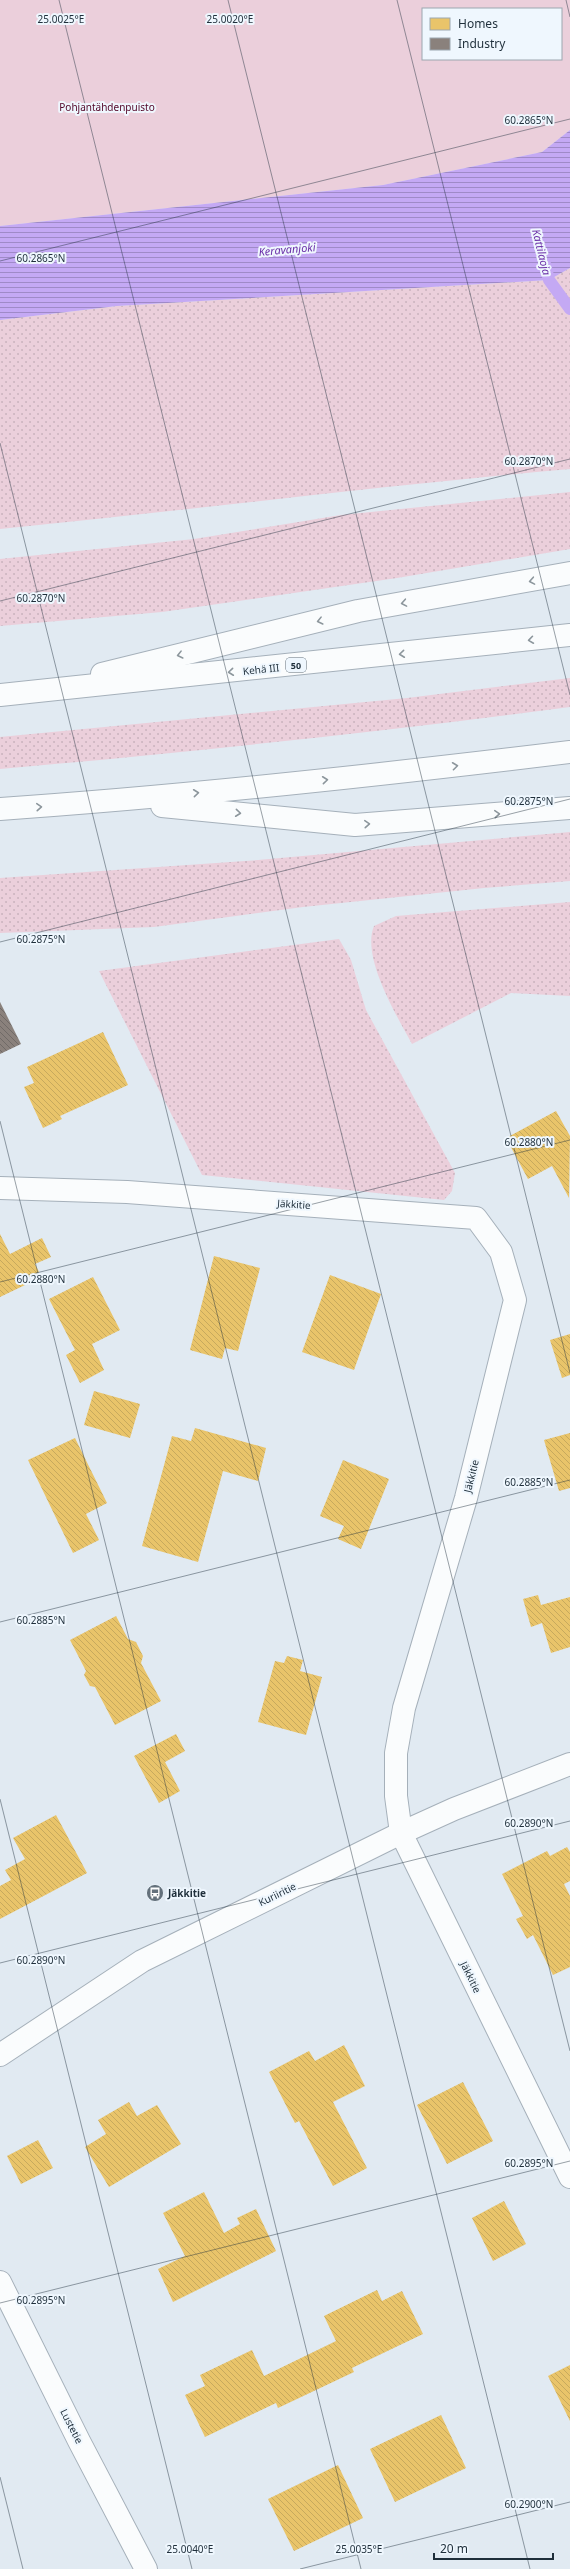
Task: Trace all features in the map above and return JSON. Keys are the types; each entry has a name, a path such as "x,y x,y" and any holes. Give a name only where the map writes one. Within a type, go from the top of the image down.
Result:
{"main road":[{"path":"21,694 358,611 570,573"},
{"name":"Kehä III","path":"0,695 21,694 570,635"},
{"path":"0,809 115,801 438,768 570,752"},
{"path":"115,801 355,825 570,808"},
{"name":"Jäkkitie","path":"0,1188 127,1192 476,1218 501,1252 515,1300 466,1498 404,1708 396,1753 396,1796 401,1833 570,2177"},
{"name":"Kuriiritie","path":"0,2055 142,1961 401,1833 454,1809 570,1764"},
{"name":"Lustetie","path":"0,2282 93,2468 146,2569"}],"green space":[{"name":"Pohjantähdenpuisto","path":"0,0 570,0 570,130 542,152 383,185 0,226"},
{"path":"570,268 570,469 0,529 0,320 117,306 549,280"},
{"path":"570,492 570,549 397,578 162,612 0,626 0,559 194,539 341,515"},
{"path":"570,678 570,707 285,741 0,769 0,737 407,698"},
{"path":"570,832 570,881 484,888 303,907 154,927 0,933 0,878 258,860"},
{"path":"570,902 570,996 511,993 412,1044 390,1003 376,970 372,954 371,939 374,926 396,916"},
{"path":"339,939 351,960 366,1010 455,1173 452,1191 444,1200 202,1175 99,971"}],"water":[{"name":"Keravanjoki","path":"570,130 570,268 549,280 117,306 0,320 0,226 383,185 542,152"}],"building: Homes":[{"path":"103,1032 128,1085 60,1116 62,1119 43,1128 24,1087 34,1083 27,1067"},
{"path":"556,1111 570,1136 569,1198 552,1166 528,1179 506,1138"},
{"path":"0,1234 10,1254 42,1238 51,1257 35,1264 39,1272 23,1280 25,1285 0,1297"},
{"path":"214,1256 260,1268 238,1351 225,1348 222,1359 190,1350"},
{"path":"330,1275 381,1294 354,1370 302,1352"},
{"path":"93,1277 120,1330 92,1344 104,1370 80,1383 66,1355 75,1350 49,1299"},
{"path":"570,1334 570,1375 562,1378 550,1340"},
{"path":"94,1391 140,1404 130,1438 84,1425"},
{"path":"195,1428 266,1448 258,1481 223,1471 198,1562 142,1546 172,1436 191,1441"},
{"path":"570,1433 570,1488 559,1491 544,1440"},
{"path":"75,1438 107,1503 86,1514 99,1540 73,1553 28,1460"},
{"path":"343,1460 389,1479 361,1549 338,1539 344,1526 320,1516"},
{"path":"538,1595 541,1605 570,1597 570,1647 551,1653 542,1623 531,1627 523,1599"},
{"path":"116,1616 128,1639 136,1642 143,1656 141,1663 161,1701 115,1725 95,1687 90,1686 84,1675 86,1671 70,1640"},
{"path":"287,1656 303,1660 300,1671 322,1677 306,1735 258,1722 275,1661 284,1663"},
{"path":"176,1734 185,1751 165,1762 180,1791 159,1803 134,1756"},
{"path":"56,1815 87,1873 0,1919 0,1886 11,1880 5,1870 25,1859 13,1838"},
{"path":"567,1847 570,1852 570,1881 564,1884 570,1896 570,1967 553,1975 533,1935 527,1939 516,1919 523,1916 502,1874 547,1851 550,1856"},
{"path":"344,2045 365,2086 333,2102 367,2168 333,2186 299,2121 295,2123 269,2072 309,2051 315,2061"},
{"path":"463,2082 493,2141 447,2164 417,2105"},
{"path":"129,2102 137,2116 157,2105 181,2144 109,2187 85,2147 106,2134 98,2120"},
{"path":"38,2140 53,2168 21,2184 7,2156"},
{"path":"204,2192 224,2233 240,2224 237,2218 256,2209 276,2251 173,2302 158,2269 185,2256 163,2213"},
{"path":"504,2201 526,2244 493,2261 472,2218"},
{"path":"377,2290 382,2301 402,2291 423,2334 352,2368 354,2372 278,2408 276,2403 205,2437 185,2395 205,2386 200,2375 252,2350 264,2376 336,2341 324,2316"},
{"path":"570,2365 570,2421 548,2376"},
{"path":"441,2415 466,2468 395,2502 370,2449"},
{"path":"338,2465 363,2518 294,2551 268,2499"}],"building: Industry":[{"path":"0,1002 21,1044 0,1054"}],"waterway":[{"name":"Kattilaoja","path":"545,264 549,280 570,309"}],"place":[{"name":"Jäkkitie","path":"155,1893"}]}
